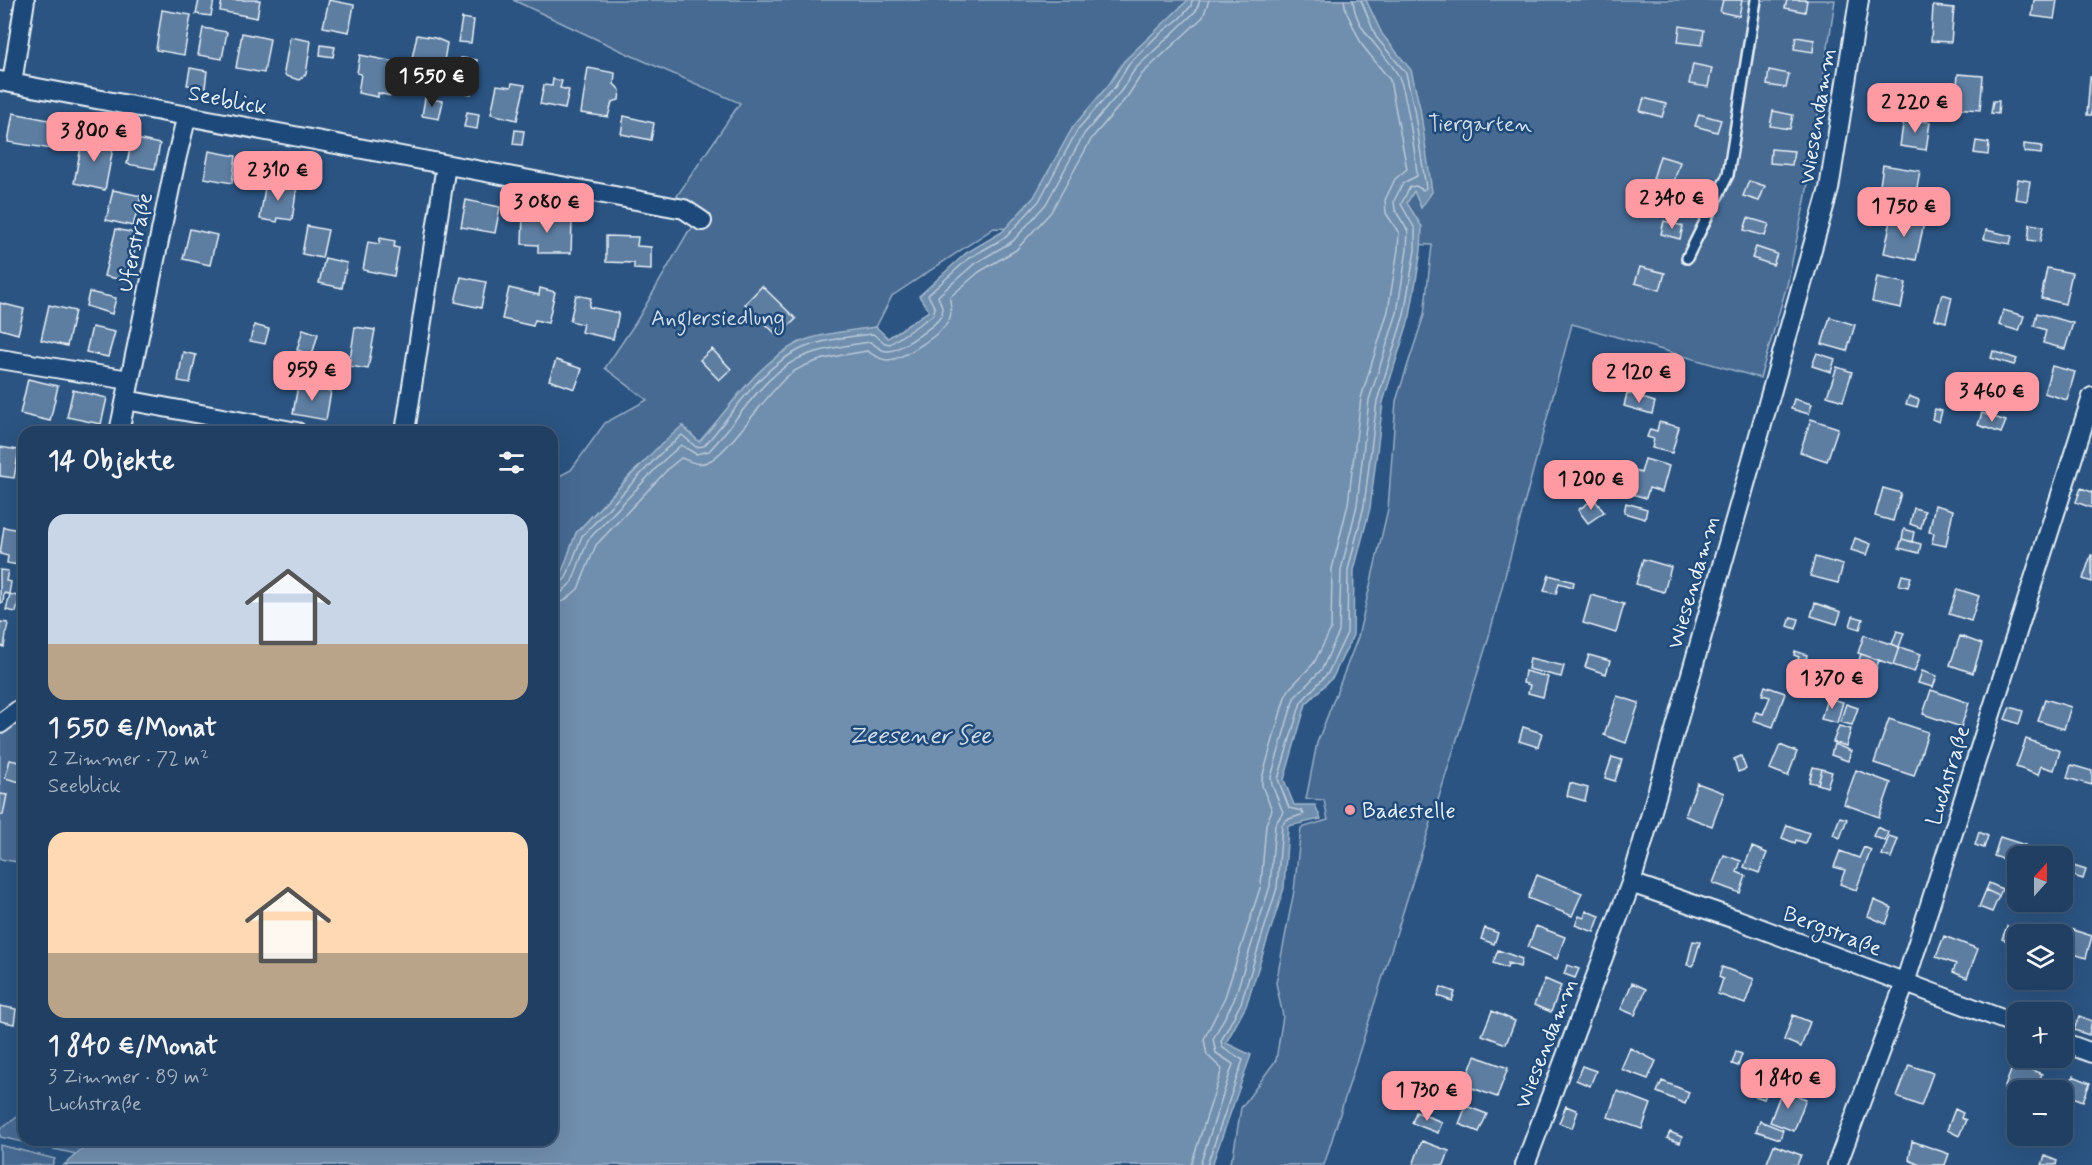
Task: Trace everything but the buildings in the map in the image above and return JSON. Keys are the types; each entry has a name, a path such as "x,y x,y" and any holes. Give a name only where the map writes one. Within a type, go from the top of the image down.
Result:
{"street":[{"path":"6,82 25,0"},
{"name":"Wiesendamm","path":"1525,1165 1631,884 1829,189 1859,0"},
{"name":"Seeblick","path":"6,82 684,208 702,221"},
{"name":"Uferstraße","path":"120,426 171,183 188,115"},
{"path":"406,426 446,165"},
{"path":"0,359 129,380"},
{"name":"Luchstraße","path":"1837,1165 1905,983 2092,397"},
{"path":"126,400 265,426"},
{"path":"0,724 18,710"},
{"name":"Bergstraße","path":"1631,884 1738,920 2007,1021"},
{"path":"2073,1046 2092,1053"}],"lane":[{"path":"1687,258 1728,176 1756,0"}],"green space":[{"path":"513,0 1835,0 1806,196 1787,285 1760,378 1572,324 1488,640 1324,1165 1228,1165 1233,1156 1241,1108 1276,1060 1283,1016 1276,983 1294,891 1301,828 1328,820 1324,800 1306,799 1317,743 1358,637 1388,509 1396,401 1424,315 1432,245 994,228 892,296 876,327 800,342 724,414 699,442 683,426 631,474 576,533 561,575 558,577 558,477 571,470 605,423 647,400 605,368 636,322 688,232 706,218 664,215 740,103"},
{"path":"18,713 18,862 0,859 0,728"},
{"path":"18,1116 18,1141 0,1137 0,1129"},
{"path":"0,1145 55,1159 52,1165 0,1165"},
{"path":"40,1146 85,1146 76,1154"}],"water":[{"name":"Zeesener See","path":"1188,0 1366,0 1382,34 1411,70 1420,108 1432,192 1421,208 1414,191 1407,203 1422,227 1421,251 1410,316 1383,402 1370,508 1354,570 1353,635 1333,677 1306,704 1284,780 1294,805 1315,805 1321,819 1288,826 1284,888 1246,1006 1226,1043 1251,1055 1212,1165 64,1165 85,1146 558,1146 558,577 561,575 576,533 655,450 682,426 699,442 756,375 783,352 815,337 876,327 888,338 929,311 919,296 966,253 1002,232 1034,197 1073,127 1110,83 1124,61"}],"place":[{"name":"Badestelle","path":"1350,810"}],"park label":[{"name":"Tiergarten","path":"1480,123"},
{"name":"Anglersiedlung","path":"718,317"}]}
